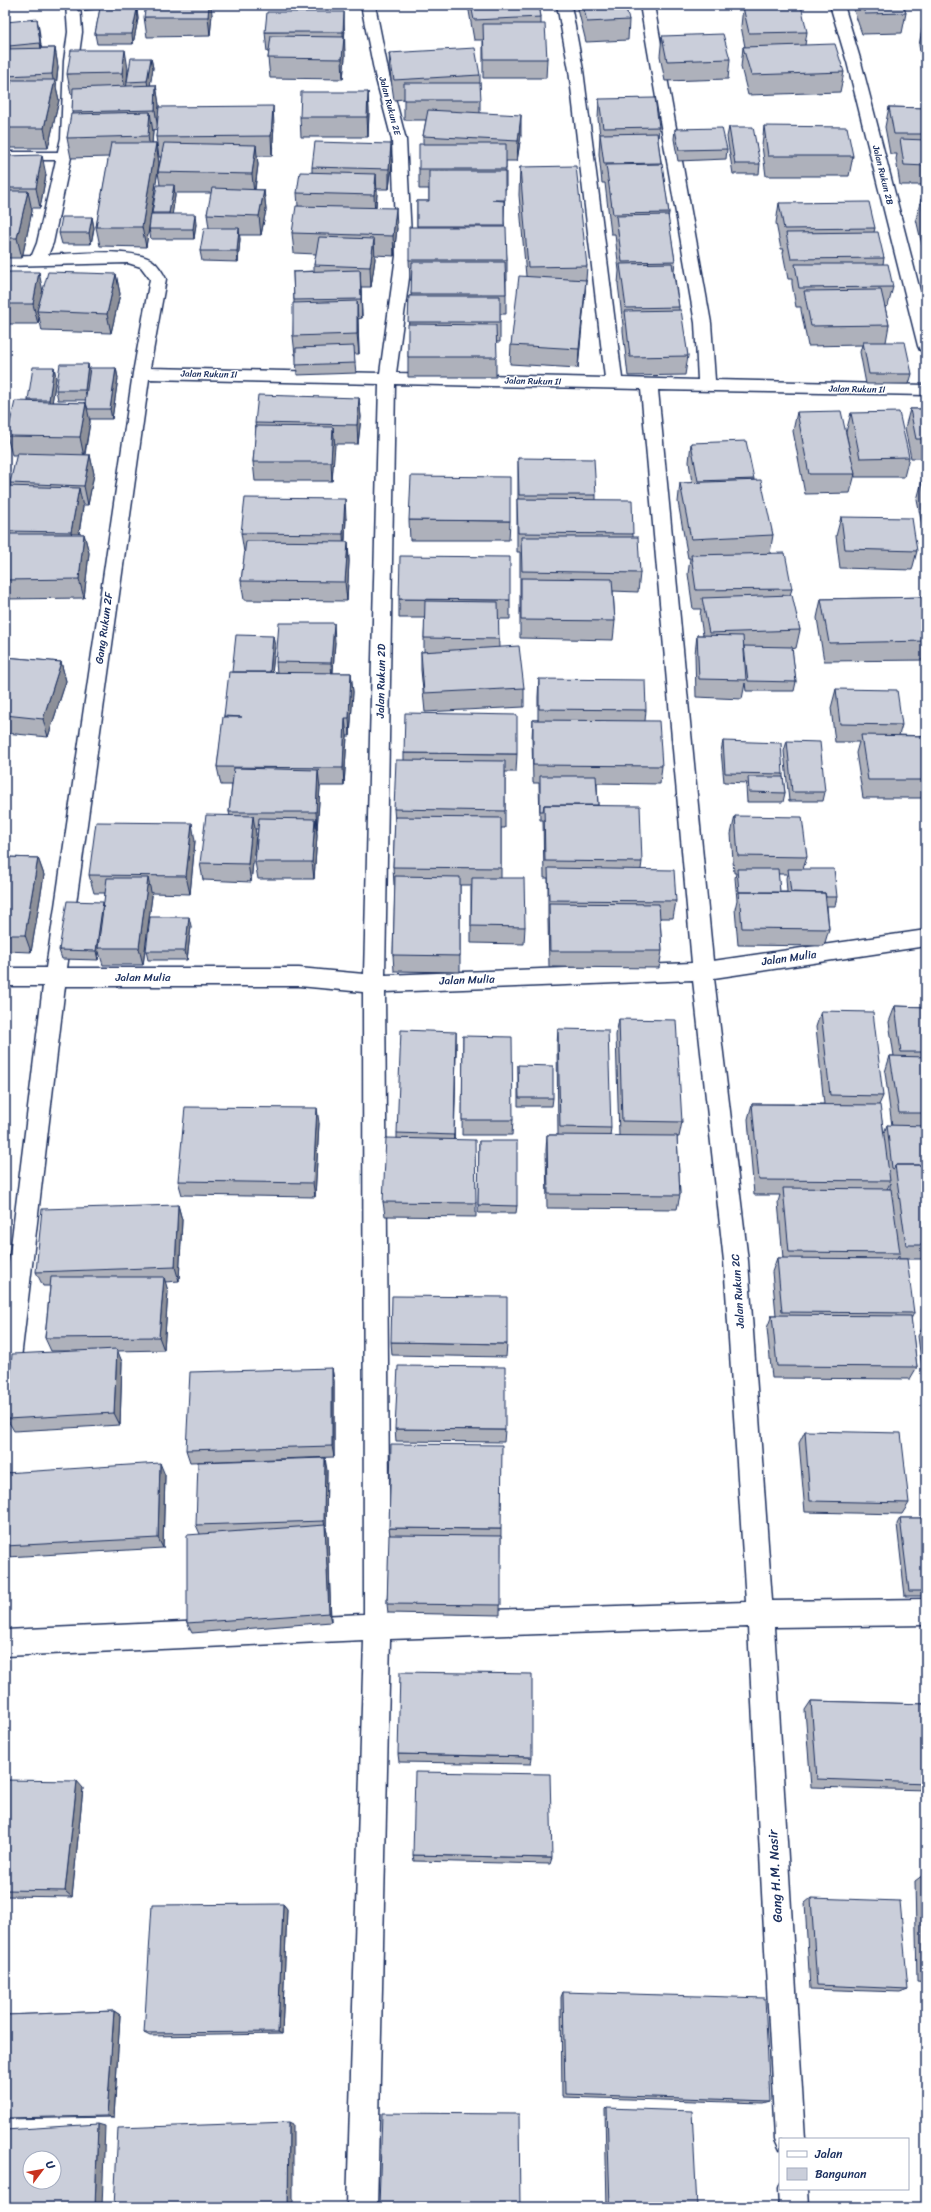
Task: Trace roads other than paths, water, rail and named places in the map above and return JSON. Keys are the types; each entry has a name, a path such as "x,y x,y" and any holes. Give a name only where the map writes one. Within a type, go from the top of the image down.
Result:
{"street":[{"path":"5,262 38,261 45,243 68,138 71,61 75,32 73,5"},
{"name":"Jalan Rukun 2E","path":"368,5 382,75 400,140 404,256 388,379"},
{"path":"564,5 576,70 614,382"},
{"path":"647,5 703,323 707,385"},
{"name":"Jalan Rukun 2B","path":"837,5 854,62 926,346"},
{"name":"Gang Rukun 2F","path":"5,1392 55,977 141,373 158,279 152,268 144,262 128,258 38,261"},
{"name":"Jalan Rukun II","path":"141,373 388,379 614,382 926,390"},
{"name":"Jalan Rukun 2D","path":"362,2207 377,1626 374,984 388,379"},
{"name":"Jalan Rukun 2C","path":"649,384 703,971 736,1261 760,1613"},
{"name":"Jalan Mulia","path":"5,977 299,977 374,984 703,971 926,938"},
{"path":"5,1643 377,1626 760,1613 926,1612"},
{"name":"Gang H.M. Nasir","path":"760,1613 790,2138"},
{"path":"793,2190 794,2207"}],"lane":[{"path":"5,156 64,156"}]}
